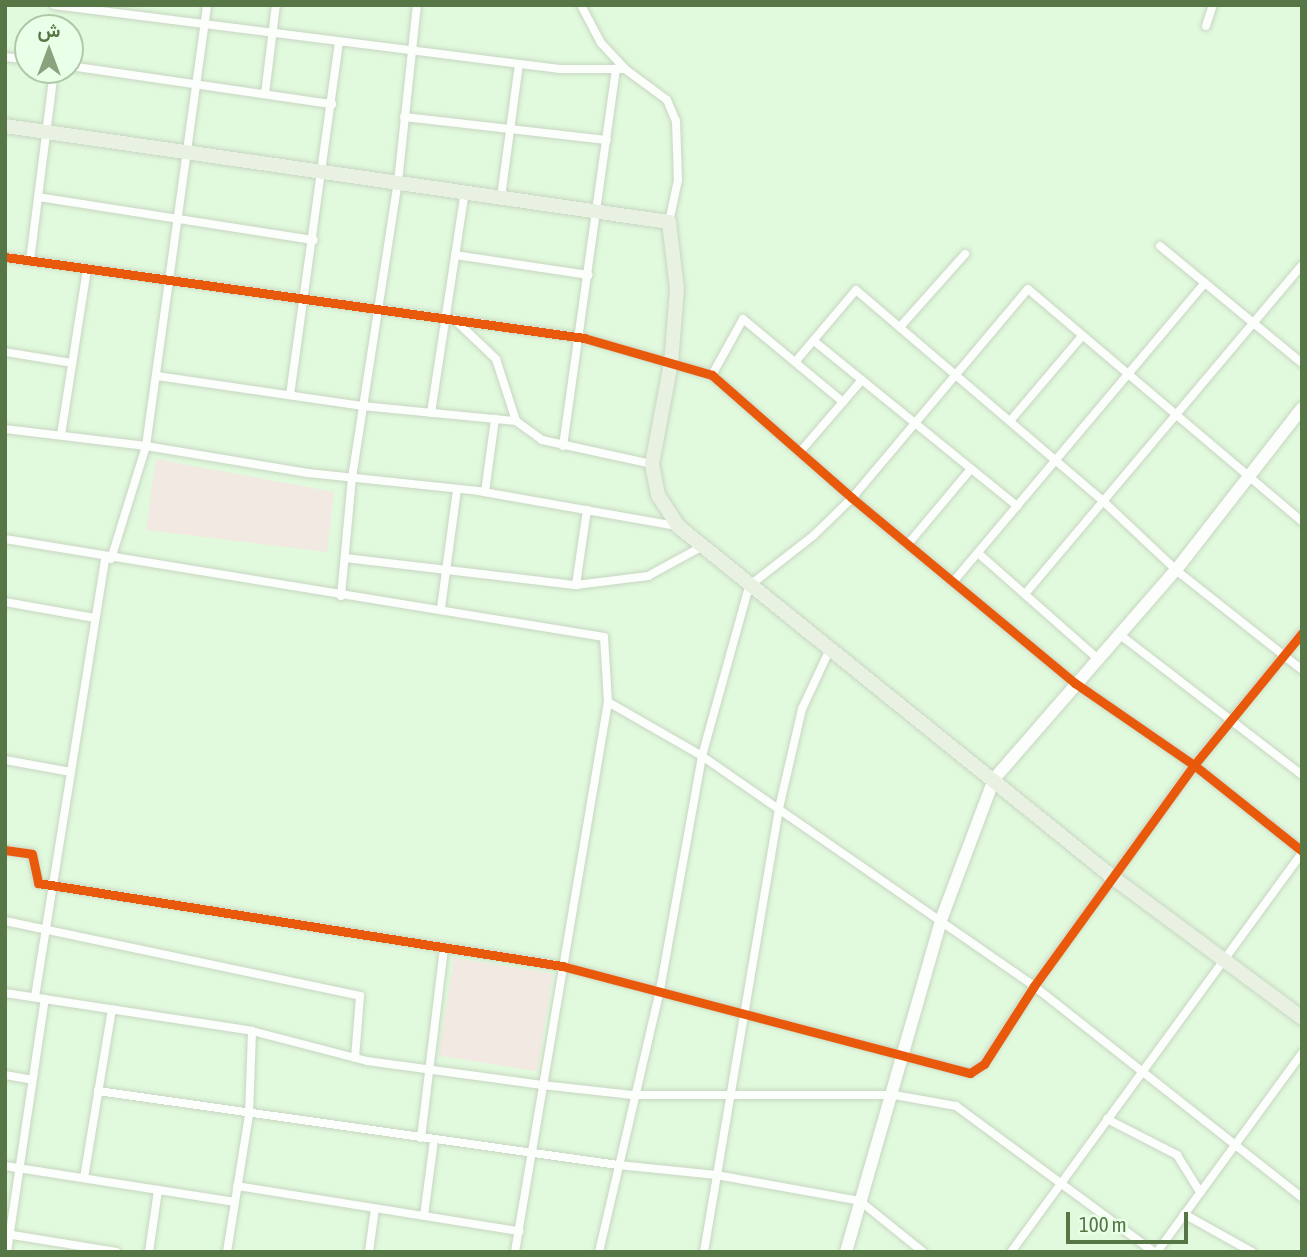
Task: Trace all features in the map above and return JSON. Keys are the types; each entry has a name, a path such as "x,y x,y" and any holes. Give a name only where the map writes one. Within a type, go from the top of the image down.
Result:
{"highway":[{"path":"5,126 669,222 677,289 671,363 652,464 658,495 679,527 1115,878 1302,1018"}],"street":[{"path":"54,5 204,27 519,64 621,69"},
{"path":"34,997 95,618 108,559 146,446 171,282 207,5"},
{"path":"265,94 275,5"},
{"path":"341,596 352,478 376,308 398,182 417,5"},
{"path":"581,5 601,43 621,69 667,100 676,121 678,180 669,222"},
{"path":"1206,26 1213,5"},
{"path":"290,396 325,171 339,43"},
{"path":"501,197 519,64"},
{"path":"84,68 332,104"},
{"path":"563,446 607,140 621,69"},
{"path":"30,261 52,84"},
{"path":"404,117 607,140"},
{"path":"431,412 450,319 465,192"},
{"path":"38,197 314,240"},
{"path":"1160,246 1302,363"},
{"path":"900,327 965,254"},
{"path":"456,256 589,275"},
{"path":"5,257 580,338 712,375 852,498 1075,683 1195,765 1302,852 1060,1182 1012,1252"},
{"path":"1025,594 1302,265"},
{"path":"61,435 87,269"},
{"path":"953,582 1205,283"},
{"path":"599,1252 632,1096 660,990 702,756 749,586 814,535 852,498 959,376 1028,289 1174,417 1302,521"},
{"path":"796,361 856,290 1103,501 1176,570 1302,670"},
{"path":"450,319 496,359 516,421"},
{"path":"712,375 743,319 843,402"},
{"path":"1010,421 1082,336"},
{"path":"814,341 1017,506"},
{"path":"5,352 72,363"},
{"path":"157,376 362,406 516,421 542,440 652,464"},
{"path":"800,452 862,380"},
{"path":"846,1252 894,1095 941,920 994,779 1176,570 1302,408"},
{"path":"485,492 495,419"},
{"path":"5,429 146,446 352,478 485,492 679,527"},
{"path":"908,544 971,469"},
{"path":"441,608 457,489"},
{"path":"576,585 587,510"},
{"path":"5,539 108,559 341,596 441,608 604,637 608,702 515,1252"},
{"path":"345,558 446,567 576,585 648,576 701,547"},
{"path":"978,553 1097,658"},
{"path":"5,602 95,618"},
{"path":"5,850 32,854 38,883 562,966 970,1073 984,1064 1034,986 1229,719 1302,633"},
{"path":"1119,634 1302,775"},
{"path":"704,1252 716,1175 734,1095 748,1013 779,808 802,709 830,649"},
{"path":"608,702 702,756 1034,986 1302,1198"},
{"path":"5,760 71,772"},
{"path":"5,921 360,996 355,1058"},
{"path":"421,1138 427,1069 444,948"},
{"path":"5,993 252,1031 355,1058 632,1096 894,1095 956,1106 1156,1252 1302,1054"},
{"path":"7,1252 7,1234 44,999"},
{"path":"84,1178 112,1009"},
{"path":"227,1252 249,1114 252,1031"},
{"path":"5,1075 32,1080"},
{"path":"98,1091 434,1140 618,1165 716,1175 860,1201 923,1252"},
{"path":"1107,1119 1177,1155 1200,1192"},
{"path":"424,1216 434,1140"},
{"path":"5,1166 235,1202"},
{"path":"237,1186 519,1231"},
{"path":"149,1252 158,1190"},
{"path":"369,1252 375,1208"},
{"path":"1184,1214 1252,1252"},
{"path":"7,1234 117,1252"}],"shaded area":[{"path":"5,5 1302,5 1302,1252 5,1252"},
{"path":"156,459 334,492 327,552 146,530"},
{"path":"454,958 553,974 537,1071 439,1056"}],"cycle path":[{"path":"5,257 584,338 712,375 852,498 1075,683 1194,765 1302,851"},
{"path":"5,850 32,854 38,883 562,966 970,1073 984,1064 1034,986 1194,765 1302,633"}]}
